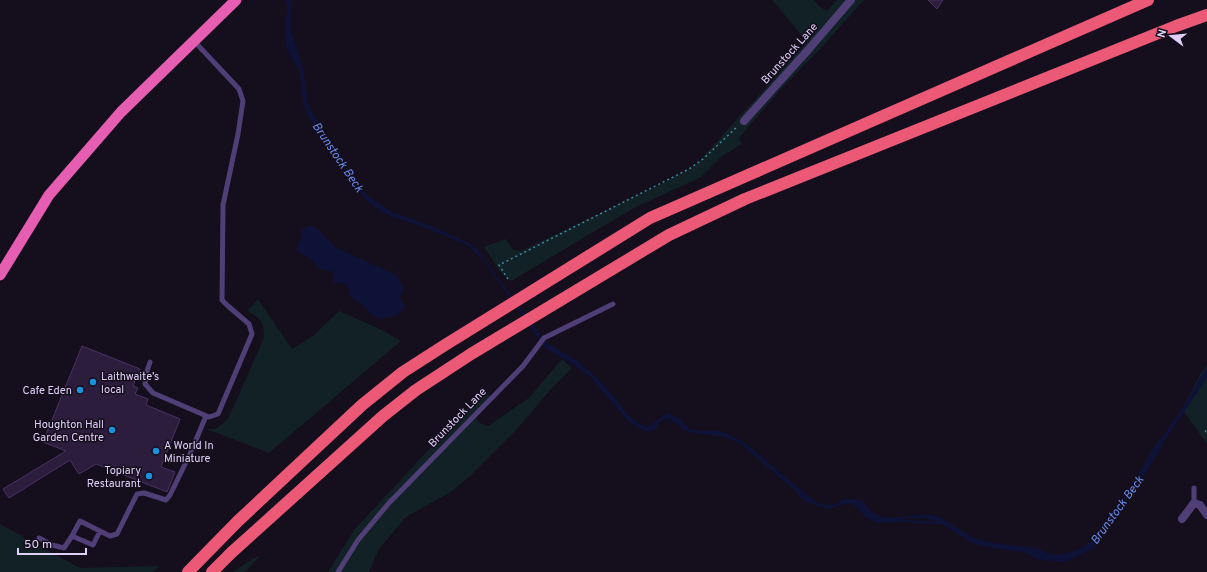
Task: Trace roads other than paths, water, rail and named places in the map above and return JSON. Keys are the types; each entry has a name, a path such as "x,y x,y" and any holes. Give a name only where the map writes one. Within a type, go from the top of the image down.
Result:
{"highway":[{"path":"0,275 49,195 121,112 236,0"},
{"path":"188,572 238,521 362,404 402,372 650,218 1148,0"},
{"path":"212,572 383,416 416,390 471,354 669,236 752,196 1176,26 1207,15"}],"street":[{"name":"Brunstock Lane","path":"744,120 851,0"},
{"path":"1182,519 1194,503 1200,505 1207,515"}],"lane":[{"path":"150,362 146,374 145,384 153,393 209,417 218,414 252,334 249,324 222,300 223,205 238,134 243,101 239,89 194,41"},
{"name":"Brunstock Lane","path":"338,572 358,540 389,503 523,366 544,338 613,304"},
{"path":"39,538 52,545 64,548 80,521 110,536 117,534 137,494 144,493 166,500 170,495 190,454 206,416"},
{"path":"1194,488 1194,503"},
{"path":"72,536 93,545 100,531"}],"water":[{"name":"Brunstock Beck","path":"286,0 292,0 291,31 302,65 309,107 355,180 369,197 390,211 429,225 469,243 476,248 546,342 576,360 594,375 612,394 629,416 638,423 647,427 667,413 679,418 688,428 701,431 721,431 744,442 813,500 819,503 824,505 837,504 846,499 863,501 872,511 881,516 891,518 932,515 951,523 966,534 982,541 1031,547 1056,555 1077,550 1088,544 1110,519 1157,443 1179,413 1207,367 1207,378 1094,548 1065,562 1036,559 1027,553 980,546 967,540 941,523 926,518 906,518 894,523 877,523 864,516 857,507 848,503 828,509 814,505 789,486 741,444 724,437 693,433 684,430 670,419 660,421 657,428 649,432 642,430 629,422 590,377 577,367 545,348 483,260 467,245 418,225 393,217 380,211 363,198 329,145 309,118 303,102 299,69 286,47"},
{"path":"310,225 320,231 335,247 396,275 404,288 400,298 406,306 396,316 380,319 371,314 363,305 351,298 347,284 334,283 334,272 319,269 311,259 296,251 302,235 301,230"}],"waterway":[{"name":"Brunstock Beck","path":"1133,491 1163,443"},
{"name":"Brunstock Beck","path":"799,494 807,501 811,502"},
{"name":"Brunstock Beck","path":"899,521 942,523 945,525"}],"place":[{"name":"Laithwaite’s local","path":"93,382"},
{"name":"Cafe Eden","path":"80,390"},
{"name":"Houghton Hall Garden Centre","path":"112,430"},
{"name":"A World In Miniature","path":"156,451"},
{"name":"Topiary Restaurant","path":"149,476"}]}
